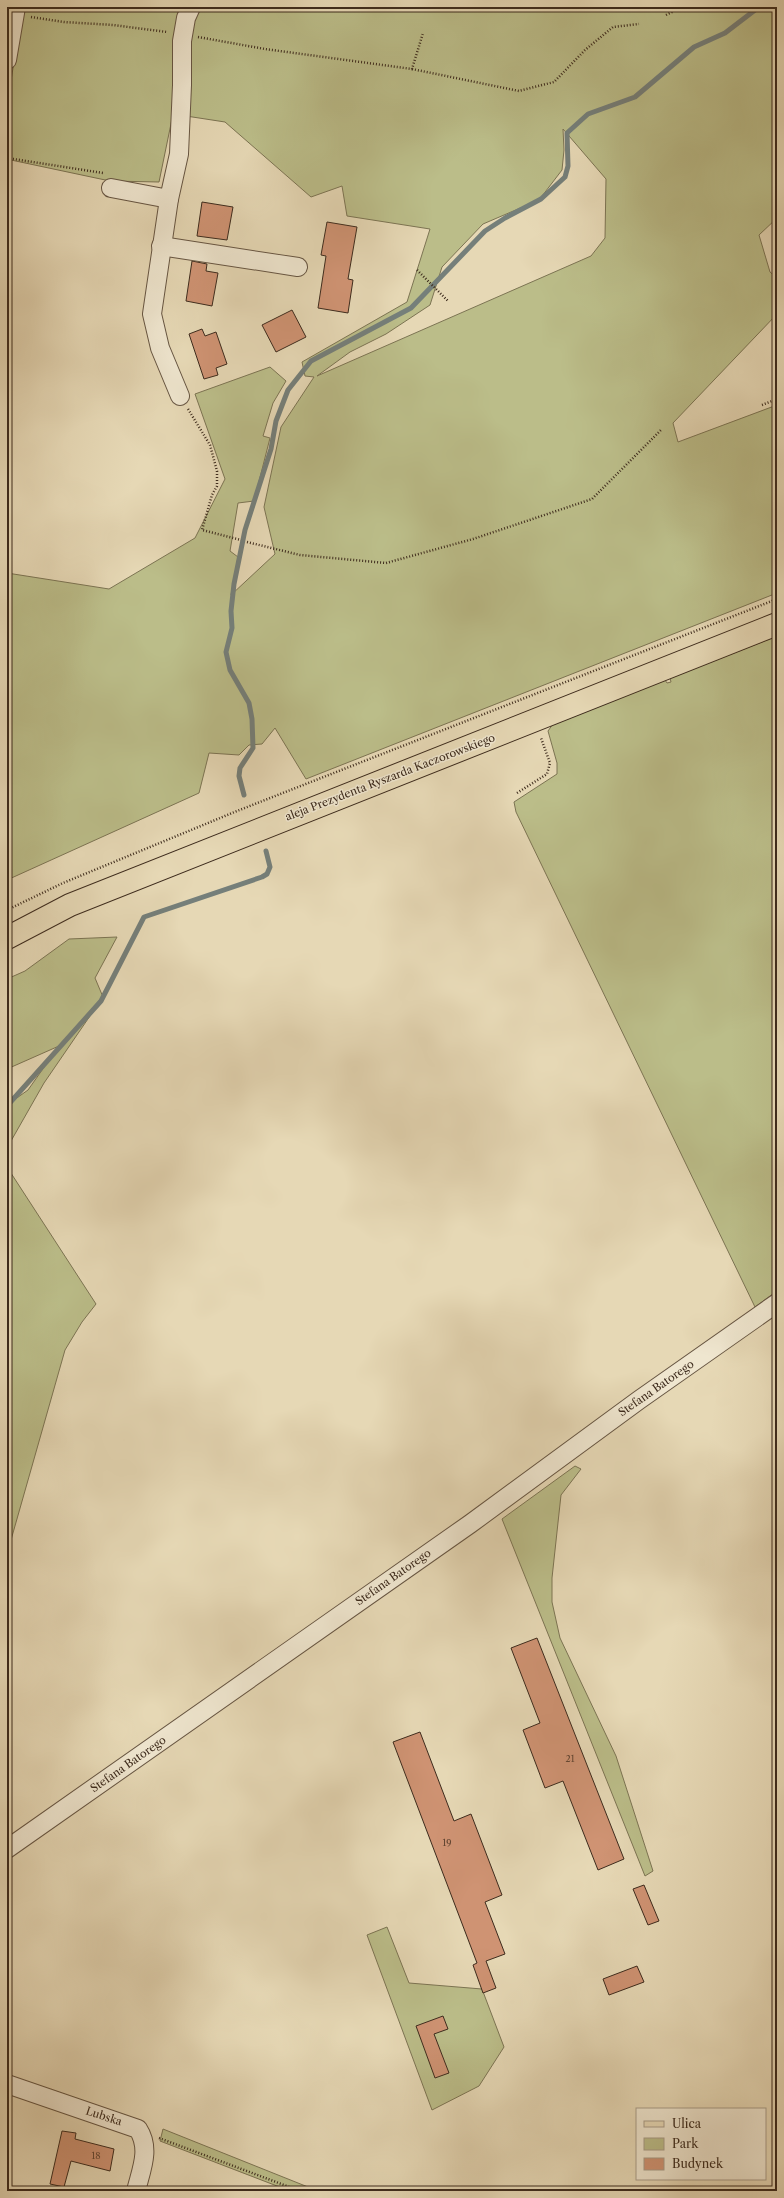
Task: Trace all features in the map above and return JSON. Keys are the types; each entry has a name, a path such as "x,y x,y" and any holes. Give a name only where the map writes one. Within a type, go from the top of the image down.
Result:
{"main road":[{"name":"aleja Prezydenta Ryszarda Kaczorowskiego","path":"7,938 70,905 777,624"}],"street":[{"path":"180,396 160,348 152,314 160,246 179,154 183,34 186,18 191,7"},
{"path":"7,60 16,10"},
{"path":"108,181 169,199"},
{"path":"160,246 298,267"},
{"name":"Stefana Batorego","path":"7,1849 312,1633 470,1524 638,1400 777,1303"},
{"name":"Lubska","path":"7,2084 124,2122 138,2129 144,2137"},
{"path":"136,2191 146,2147 144,2137"}],"path":[{"path":"666,15 682,7"},
{"path":"16,10 64,22 113,24 183,34 265,49 412,69 520,91 554,82 585,50 613,27 639,24"},
{"path":"412,69 423,33"},
{"path":"7,158 108,181"},
{"path":"417,270 448,301"},
{"path":"180,396 210,445 217,470 217,486 212,495 202,530 242,540"},
{"path":"762,405 777,399"},
{"path":"247,542 300,555 386,563 473,539 592,499 661,430"},
{"path":"7,910 63,883 237,811 777,599"},
{"path":"517,793 547,774 550,763 534,720"},
{"path":"144,2137 153,2135 300,2191"}],"green space":[{"path":"23,7 777,7 777,218 759,235 770,272 777,278 777,314 673,423 678,442 777,405 777,593 306,779 275,728 262,744 249,745 239,755 209,753 199,793 7,880 7,573 109,589 195,538 225,479 195,394 270,367 286,381 273,403 263,436 270,438 254,501 238,503 230,551 238,557 231,595 275,554 264,507 281,427 314,377 305,376 302,362 407,302 430,229 347,216 342,186 311,197 225,122 173,114 159,182 110,181 11,160 7,155 7,105","holes":["563,129 606,179 605,238 591,256 317,376 350,352 386,334 430,305 442,267 483,224 539,200 562,170 564,150"]},
{"path":"777,636 777,1291 755,1307 516,812 514,802 557,774 557,763 548,731 553,724 665,680 667,683 671,682 670,678"},
{"path":"117,937 95,978 103,997 44,1083 7,1148 7,1105 28,1090 59,1046 7,1069 7,979 25,971 69,939"},
{"path":"7,1167 96,1304 82,1322 65,1350 7,1554"},
{"path":"575,1466 581,1469 561,1495 552,1578 552,1602 560,1638 616,1756 653,1871 645,1876 502,1519"},
{"path":"387,1927 409,1983 482,1989 504,2047 479,2086 432,2110 367,1935"},
{"path":"163,2129 318,2191 290,2191 160,2141"}],"building":[{"path":"202,202 233,207 227,240 197,236"},
{"path":"327,222 357,227 348,279 353,280 348,313 318,308 326,256 321,255"},
{"path":"192,261 207,264 206,271 218,273 212,306 186,301"},
{"path":"292,310 306,337 276,352 262,325"},
{"path":"202,329 205,336 216,332 227,364 216,368 218,375 204,379 189,334"},
{"path":"537,1638 624,1859 598,1870 563,1781 545,1788 523,1730 540,1723 511,1648"},
{"path":"420,1732 454,1821 471,1814 502,1895 485,1902 505,1954 486,1961 496,1988 483,1993 473,1965 477,1963 393,1742"},
{"path":"644,1885 659,1921 648,1925 633,1889"},
{"path":"637,1966 644,1982 609,1995 603,1979"},
{"path":"443,2016 448,2029 434,2034 449,2073 435,2078 416,2026"},
{"path":"62,2131 76,2133 75,2139 114,2149 110,2171 71,2161 64,2187 50,2184"}],"waterway":[{"path":"244,795 239,776 240,768 253,748 252,719 249,703 230,670 226,652 232,628 231,611 234,584 245,530 271,449 276,421 288,390 311,361 411,308 485,231 505,218 541,199 565,177 568,166 567,133 588,114 635,97 694,47 725,33 759,7"},
{"path":"7,1106 101,1001 144,917 262,877 267,874 270,867 266,851"}]}
